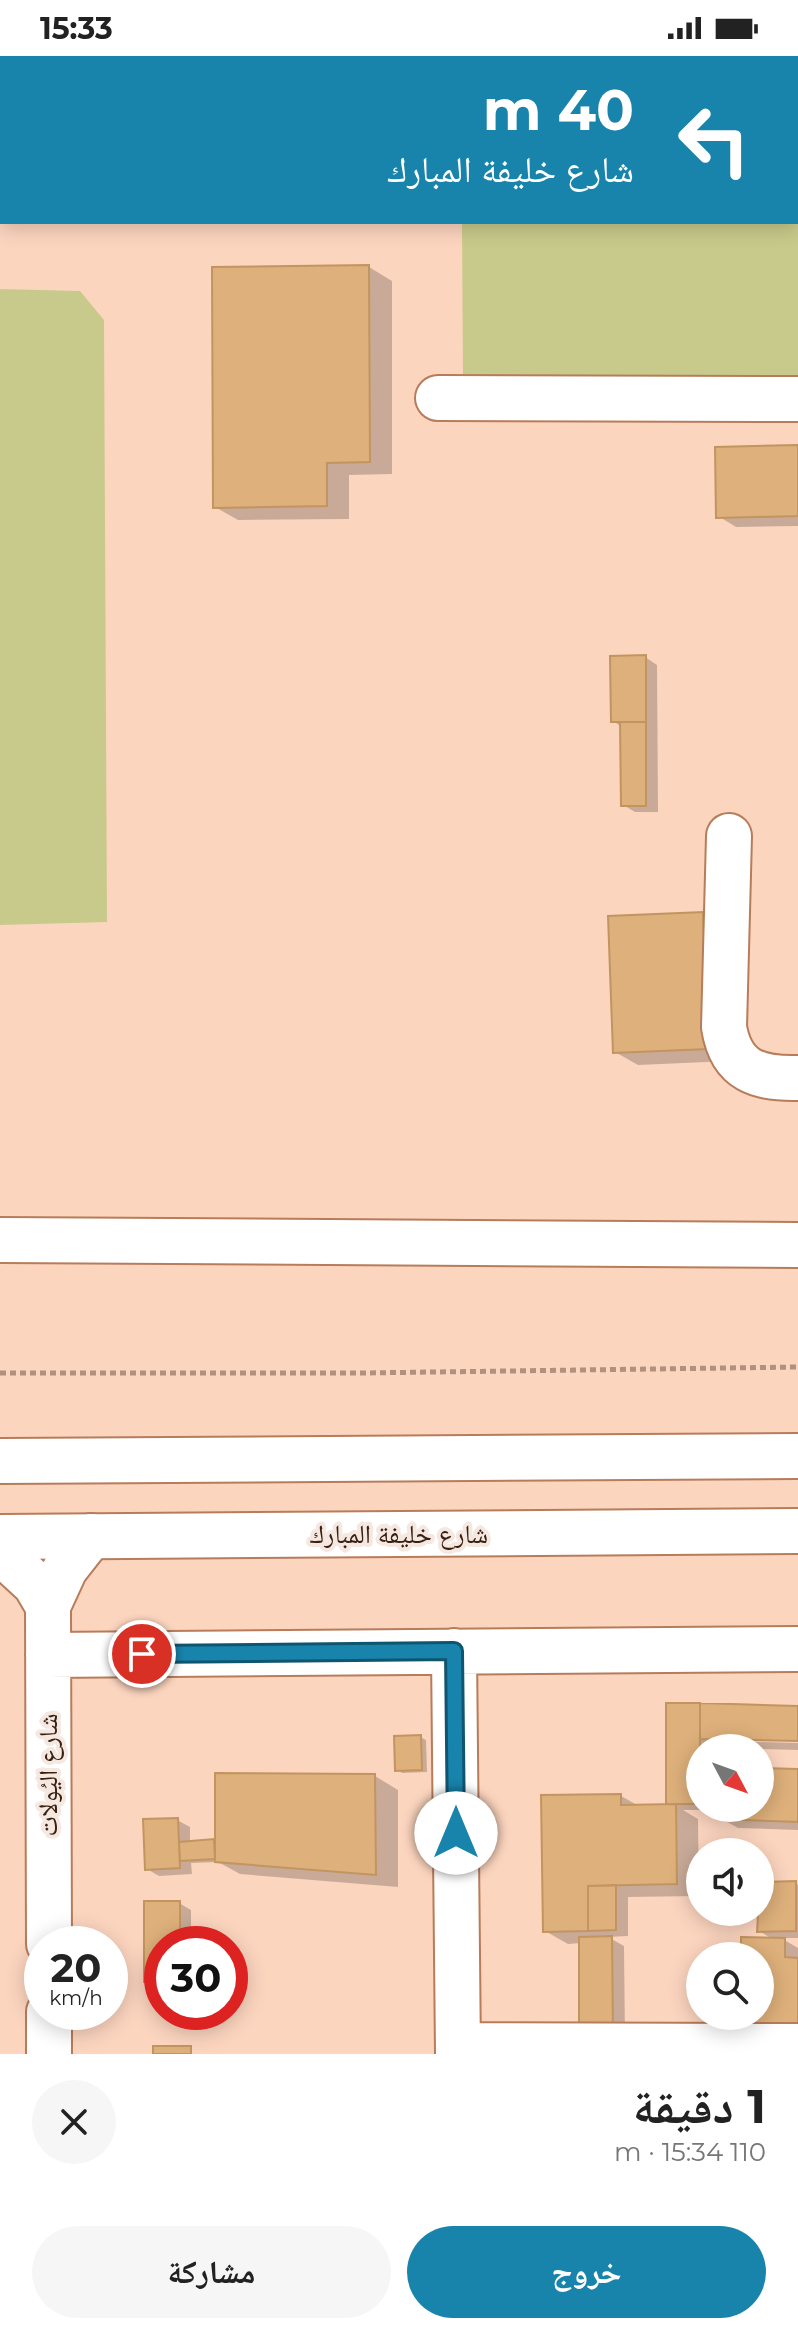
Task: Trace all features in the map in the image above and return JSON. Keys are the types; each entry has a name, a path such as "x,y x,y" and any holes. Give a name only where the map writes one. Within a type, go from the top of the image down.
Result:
{"street":[{"path":"438,398 798,399"},
{"path":"729,836 726,1040 739,1063 750,1071 775,1079 798,1078"},
{"path":"0,1240 798,1245"},
{"path":"0,1461 798,1456"},
{"name":"شارع خليفة المبارك","path":"0,1537 798,1531"},
{"name":"شارع اليُولات","path":"49,1926 48,1606 65,1569 91,1536"},
{"path":"0,1552 35,1584 48,1606"},
{"path":"48,1655 798,1649"},
{"path":"454,1651 458,2050 798,2046"},
{"path":"49,2030 49,2054"}],"path":[{"path":"0,1373 362,1373 798,1367"}],"green space":[{"path":"462,224 798,224 798,378 463,380"},
{"path":"0,289 80,291 104,320 107,922 0,925"}],"building":[{"path":"369,265 370,462 327,463 327,506 213,508 212,267"},
{"path":"798,445 798,516 716,518 715,447"},
{"path":"646,655 646,722 611,722 610,656"},
{"path":"620,722 646,722 646,806 621,806"},
{"path":"703,912 708,1049 613,1053 608,916"},
{"path":"666,1703 700,1703 700,1734 686,1734 686,1804 666,1804"},
{"path":"700,1703 798,1706 798,1741 774,1741 774,1734 700,1734"},
{"path":"421,1735 422,1770 395,1771 394,1736"},
{"path":"774,1768 798,1769 798,1822 774,1821"},
{"path":"215,1773 375,1774 376,1875 215,1862"},
{"path":"621,1794 621,1805 676,1804 677,1884 588,1886 588,1931 543,1932 541,1795"},
{"path":"178,1818 180,1868 145,1870 143,1819"},
{"path":"214,1839 215,1859 180,1861 179,1842"},
{"path":"796,1881 796,1931 757,1932 757,1926 774,1926 774,1882"},
{"path":"616,1885 616,1930 588,1931 588,1886"},
{"path":"144,1901 180,1901 180,1926 144,1926"},
{"path":"612,1936 613,2033 579,2033 579,1937"},
{"path":"741,1937 785,1938 785,1957 798,1958 798,2025 774,2024 774,1942 741,1942"},
{"path":"153,2046 191,2046 191,2054 153,2054"}],"route":[{"path":"142,1654 454,1651 456,1833"}]}
